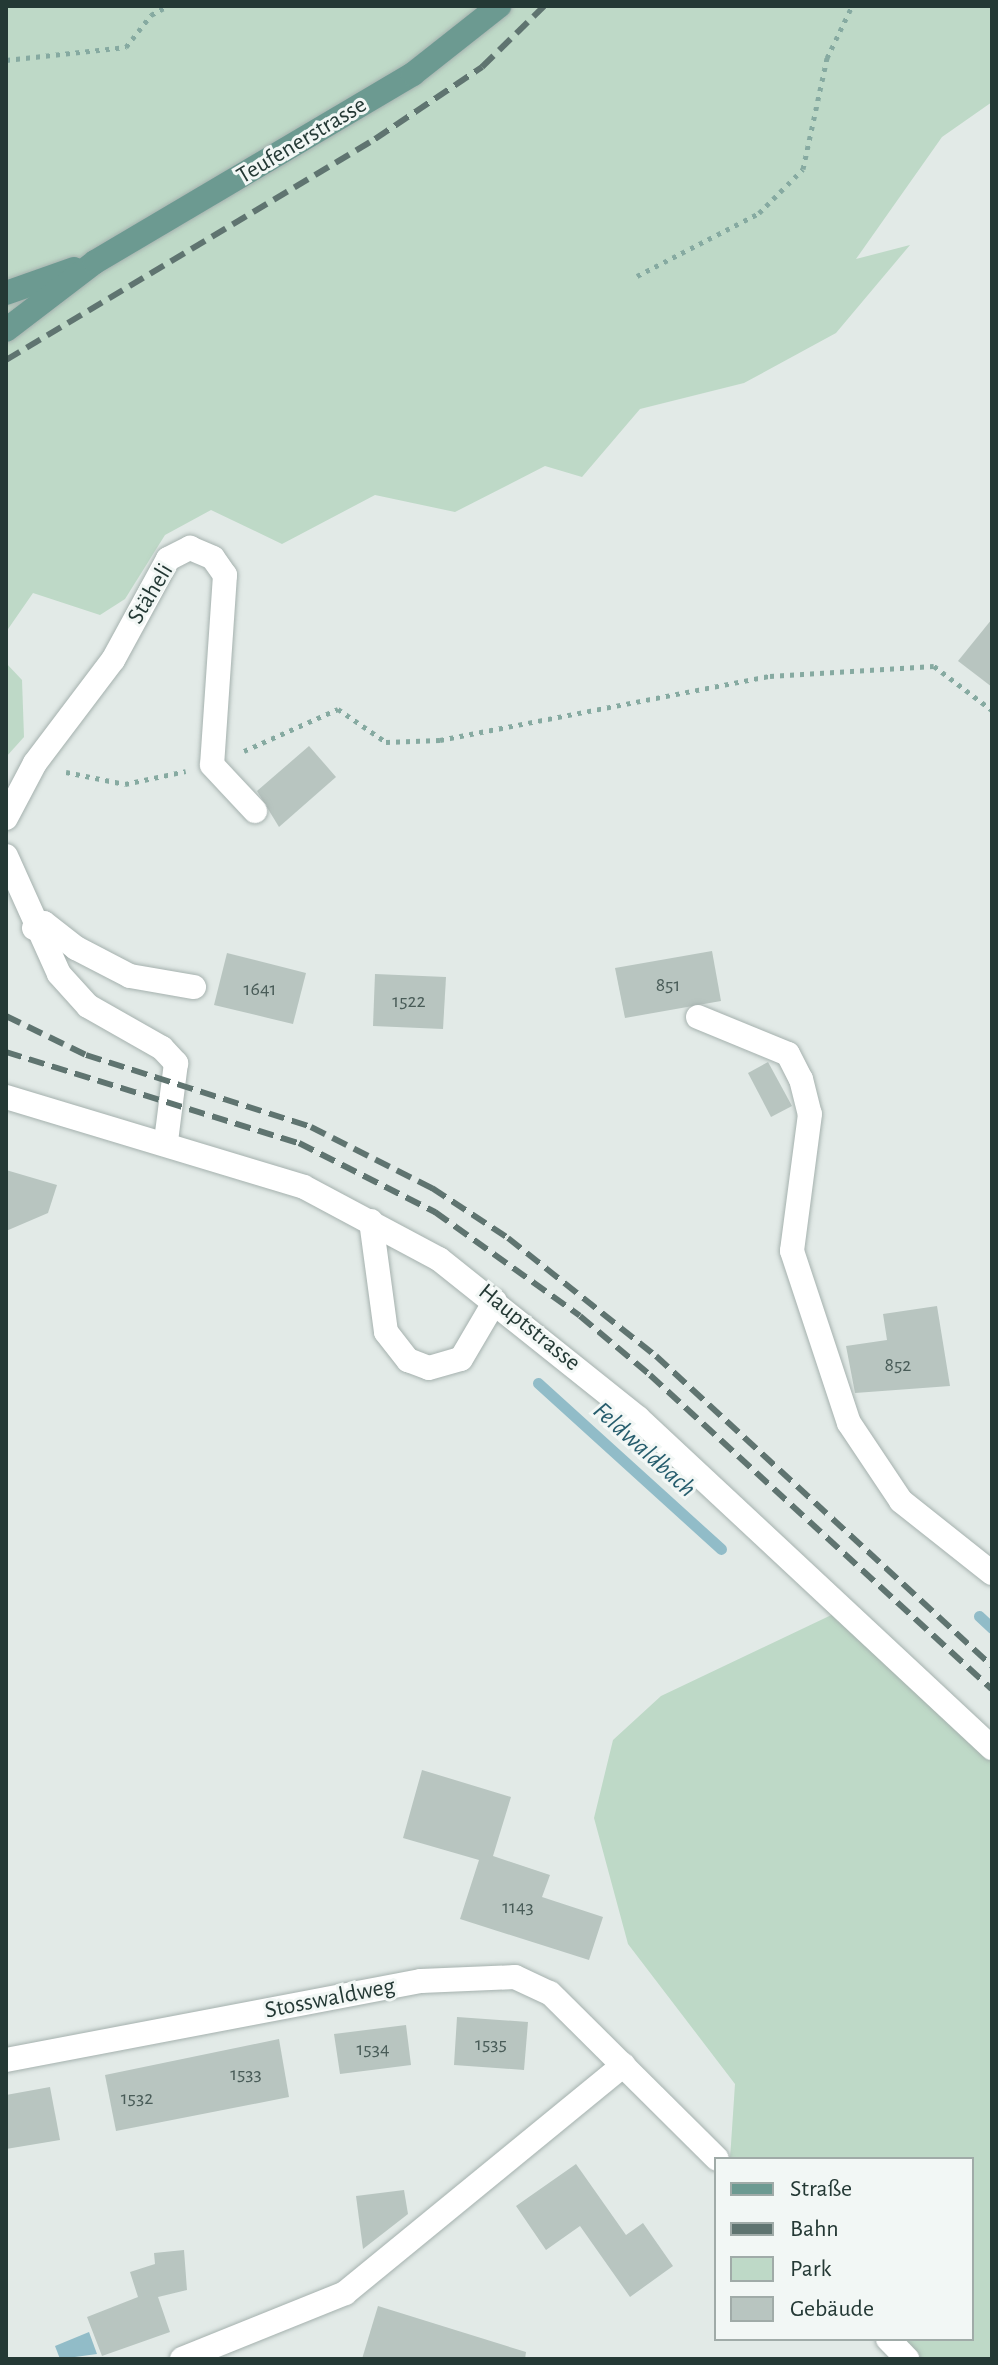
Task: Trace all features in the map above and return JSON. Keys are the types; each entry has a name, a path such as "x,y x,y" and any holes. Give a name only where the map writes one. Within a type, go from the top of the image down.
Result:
{"main road":[{"name":"Teufenerstrasse","path":"6,330 95,262 413,74 499,6"},
{"name":"Teufenerstrasse","path":"6,293 95,262"}],"street":[{"name":"Stäheli","path":"6,818 35,763 113,660 168,559 190,548 213,558 225,575 212,765"},
{"path":"212,765 255,811"},
{"path":"6,856 34,928 59,974 88,1006 171,1055 177,1071 166,1141"},
{"path":"34,928 44,923 76,948 130,976 194,987"},
{"path":"698,1017 788,1054 801,1079 810,1114 792,1251 849,1423 901,1501 992,1573"},
{"name":"Hauptstrasse","path":"6,1097 166,1141 304,1187 439,1259 638,1418 992,1748"},
{"path":"371,1221 386,1332 408,1360 429,1368 461,1359 495,1301"},
{"name":"Stosswaldweg","path":"6,2060 467,1975 515,1977 550,1993 715,2157"},
{"path":"182,2359 345,2293 624,2065"},
{"path":"890,2341 907,2359"}],"path":[{"path":"6,60 126,47 151,15 168,6"},
{"path":"637,276 759,213 803,169 827,58 852,6"},
{"path":"35,763 125,784 212,765 338,709 386,742 440,740 770,676 934,666 992,710"}],"green space":[{"path":"6,6 992,6 992,102 942,137 856,259 910,245 836,333 744,383 640,409 582,477 545,466 455,512 375,495 282,544 211,510 165,535 125,599 100,615 33,593 6,632"},
{"path":"6,663 22,680 24,737 6,757"},
{"path":"844,1609 992,1748 992,2359 907,2359 890,2341 974,2341 974,2157 730,2157 735,2084 628,1944 594,1818 613,1740 661,1696"}],"water":[{"path":"89,2332 97,2354 60,2359 55,2346"}],"building":[{"path":"992,619 992,687 958,661"},
{"path":"309,746 336,777 279,827 257,791"},
{"path":"712,951 721,1001 625,1018 615,968"},
{"path":"227,953 306,973 293,1024 214,1005"},
{"path":"375,974 446,977 443,1029 373,1026"},
{"path":"768,1062 792,1106 771,1117 748,1073"},
{"path":"6,1170 57,1185 48,1213 6,1231"},
{"path":"937,1306 950,1386 855,1393 846,1346 887,1340 883,1314"},
{"path":"422,1770 511,1797 493,1856 550,1875 542,1897 603,1917 589,1960 460,1919 479,1860 403,1838"},
{"path":"457,2017 528,2022 524,2070 454,2065"},
{"path":"406,2025 411,2065 340,2074 334,2034"},
{"path":"279,2039 289,2097 116,2131 105,2075"},
{"path":"50,2087 60,2140 6,2149 6,2095"},
{"path":"576,2164 626,2235 643,2223 673,2266 630,2297 580,2226 546,2250 516,2206"},
{"path":"404,2190 408,2214 363,2249 356,2196"},
{"path":"184,2250 187,2290 158,2297 170,2332 102,2356 87,2317 138,2297 130,2272 155,2264 154,2253"},
{"path":"378,2306 526,2352 525,2359 362,2359"}],"waterway":[{"name":"Feldwaldbach","path":"538,1383 721,1549"},
{"name":"Feldwaldbach","path":"979,1616 992,1628"}],"railway":[{"path":"6,360 375,139 482,67 544,6"},
{"path":"6,1016 86,1055 311,1127 432,1188 508,1238 656,1356 992,1666"},
{"path":"6,1052 299,1143 435,1212 580,1316 650,1375 992,1689"}]}
